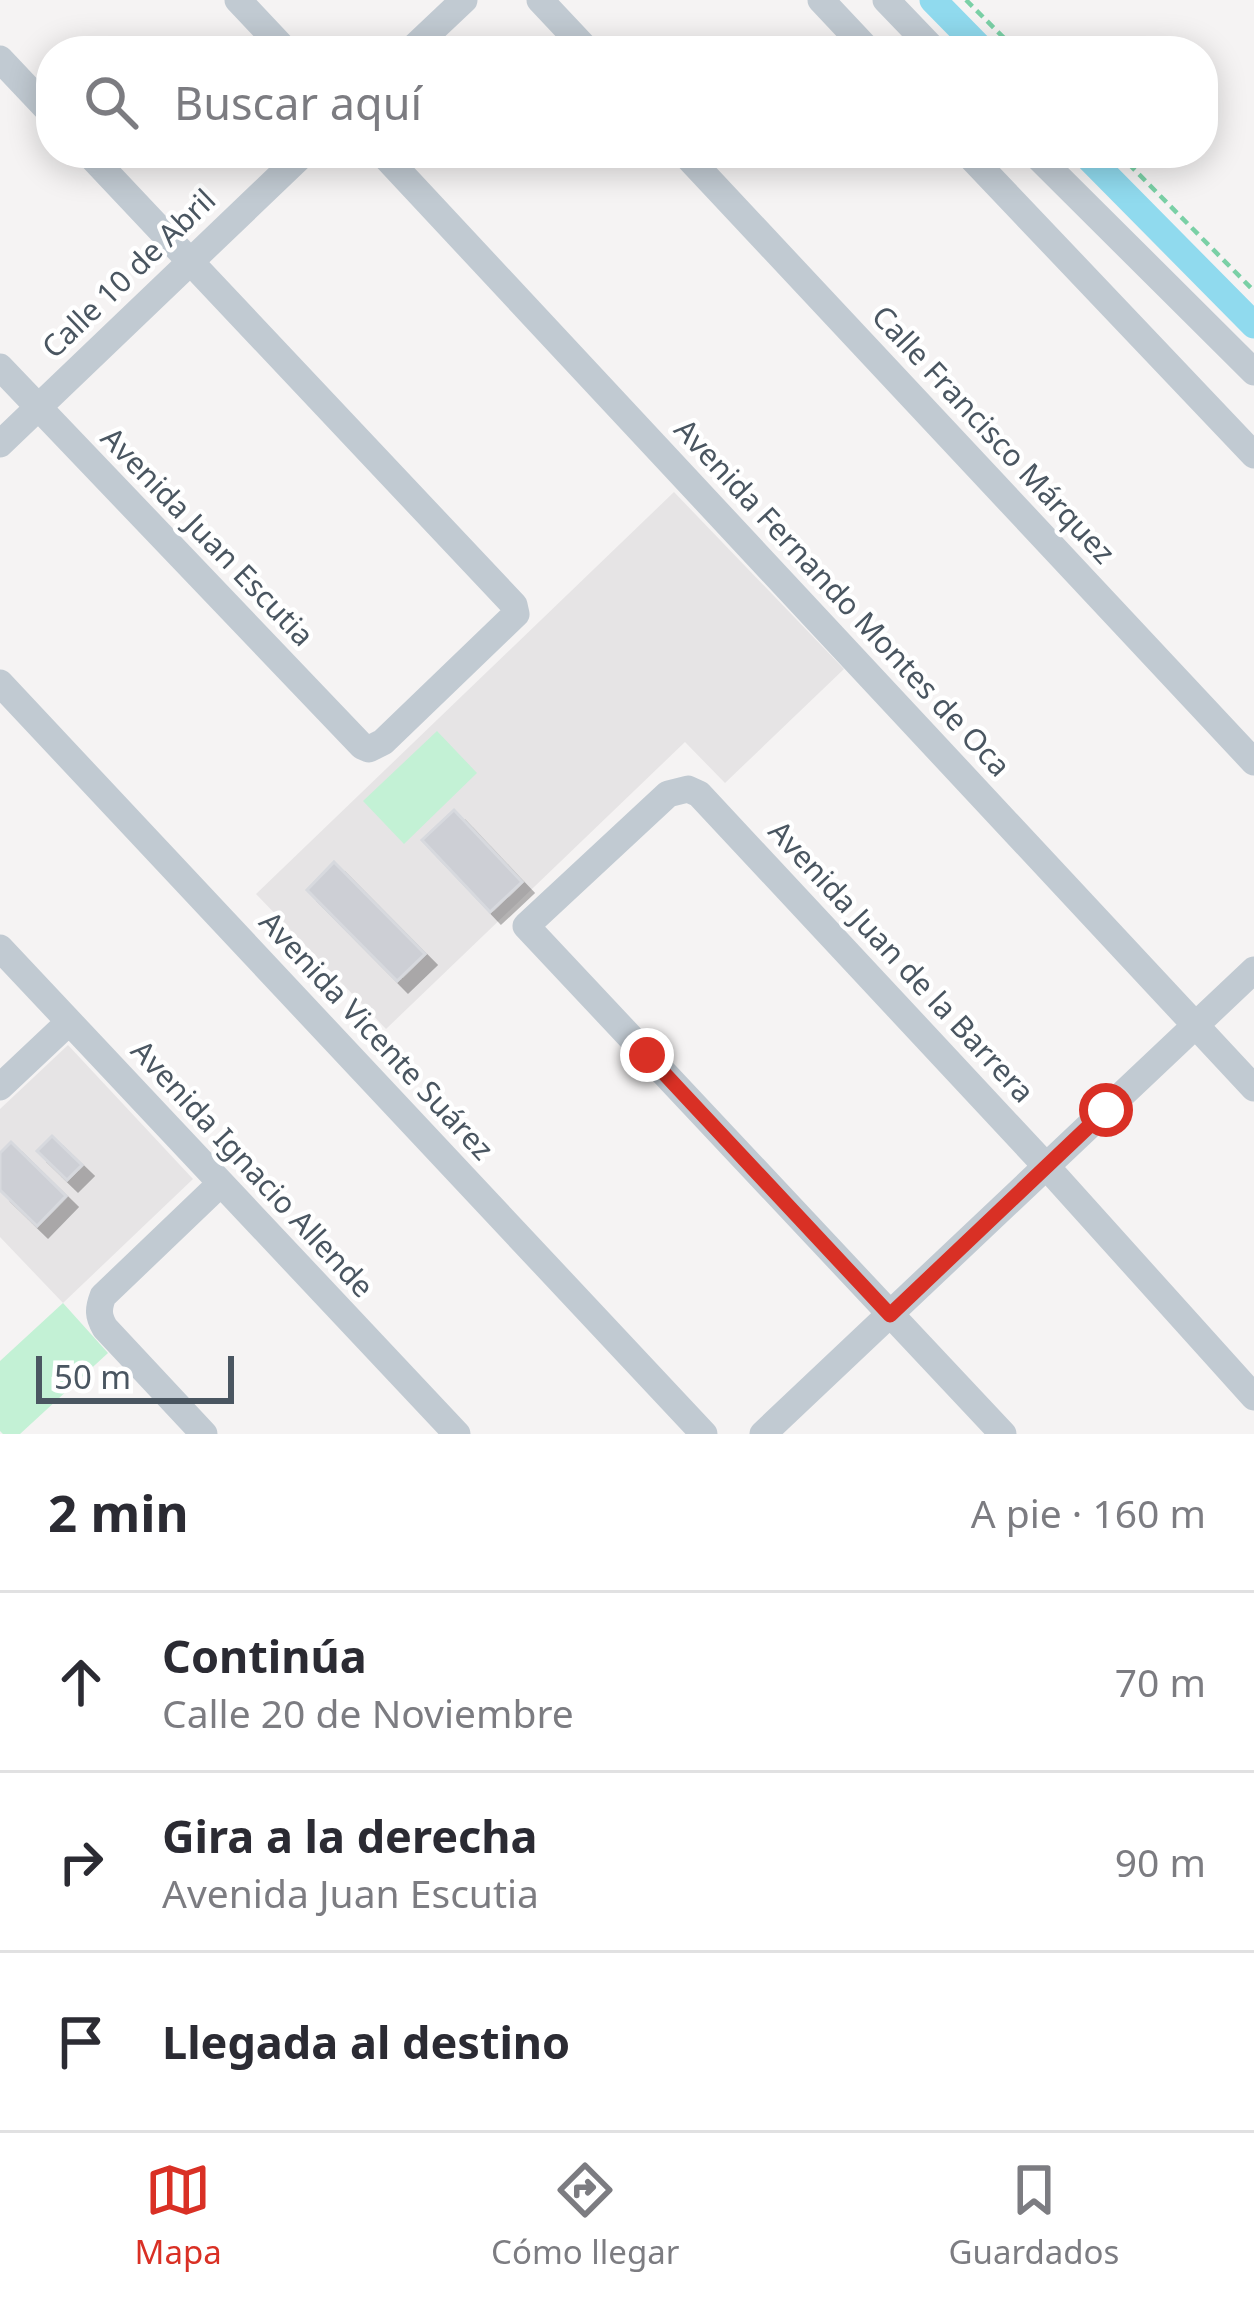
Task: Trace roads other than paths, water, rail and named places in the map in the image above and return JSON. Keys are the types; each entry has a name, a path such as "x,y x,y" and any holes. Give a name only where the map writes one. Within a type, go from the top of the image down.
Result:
{"street":[{"path":"238,0 272,36"},
{"path":"426,36 464,0"},
{"path":"541,0 574,36"},
{"path":"821,0 855,36"},
{"path":"886,0 921,36"},
{"path":"0,59 36,97"},
{"path":"102,168 189,262"},
{"name":"Calle 10 de Abril","path":"0,444 288,168"},
{"name":"Avenida Fernando Montes de Oca","path":"396,168 1254,1088"},
{"name":"Calle Francisco Márquez","path":"698,168 1254,762"},
{"path":"981,168 1254,455"},
{"path":"1049,168 1254,372"},
{"name":"Avenida Juan Escutia","path":"0,367 362,746 369,749 383,742 514,617 516,609 189,262"},
{"name":"Avenida Vicente Suárez","path":"0,683 704,1434"},
{"name":"Avenida Juan de la Barrera","path":"890,1315 526,926 668,794 688,789 699,794 1254,1396"},
{"name":"Avenida Ignacio Allende","path":"0,948 458,1434"},
{"path":"763,1434 1254,970"},
{"path":"0,1088 69,1022"},
{"path":"204,1434 105,1328 98,1307 103,1296 220,1184"},
{"path":"890,1315 1004,1434"}],"waterway":[{"path":"933,0 968,36"},
{"path":"1099,168 1254,325"}]}
